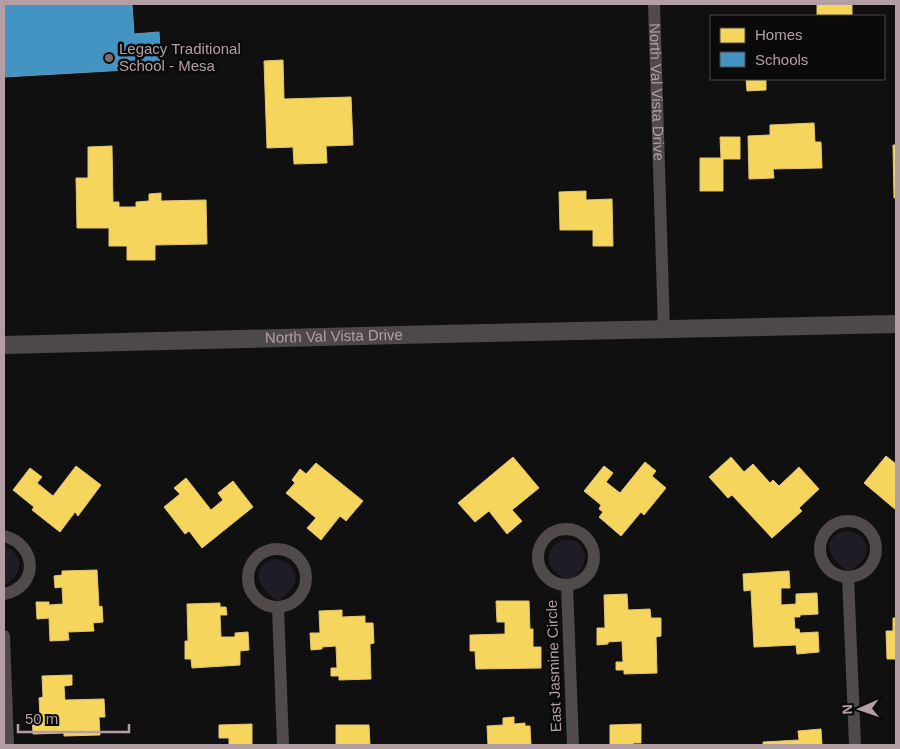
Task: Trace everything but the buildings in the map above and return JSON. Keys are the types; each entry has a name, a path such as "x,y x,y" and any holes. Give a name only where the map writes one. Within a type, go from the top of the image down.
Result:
{"main road":[{"name":"North Val Vista Drive","path":"4,345 896,324"}],"street":[{"name":"North Val Vista Drive","path":"654,4 664,330"},
{"path":"845,521 863,525 870,531 876,548 875,558 870,566 856,576 848,577 838,576 830,571 823,563 820,555 820,545 828,528 836,523 845,521"},
{"name":"East Jasmine Circle","path":"561,529 571,529 580,532 592,545 594,554 594,563 584,579 567,585 558,584 550,580 543,573 539,565 538,555 540,546 545,538 561,529"},
{"path":"4,536 13,538 21,543 27,551 30,560 30,570 26,580 20,587 12,593 4,594"},
{"path":"275,549 285,550 300,560 306,577 305,586 295,601 287,606 278,607 260,602 253,594 249,585 248,575 257,557 275,549"},
{"path":"848,577 855,745"},
{"name":"East Jasmine Circle","path":"567,585 573,745"},
{"path":"278,607 283,745"},
{"path":"4,636 8,745"}],"shaded area":[{"path":"844,531 859,535 867,546 864,559 848,572 833,557 829,545 836,535"},
{"path":"563,540 580,544 585,557 580,571 566,581 553,570 549,561 552,548"},
{"path":"4,546 12,550 18,557 19,566 16,575 4,586"},
{"path":"273,559 288,563 296,575 293,587 280,600 271,596 259,580 260,568"}],"place":[{"name":"Legacy Traditional School - Mesa","path":"109,58"}]}
